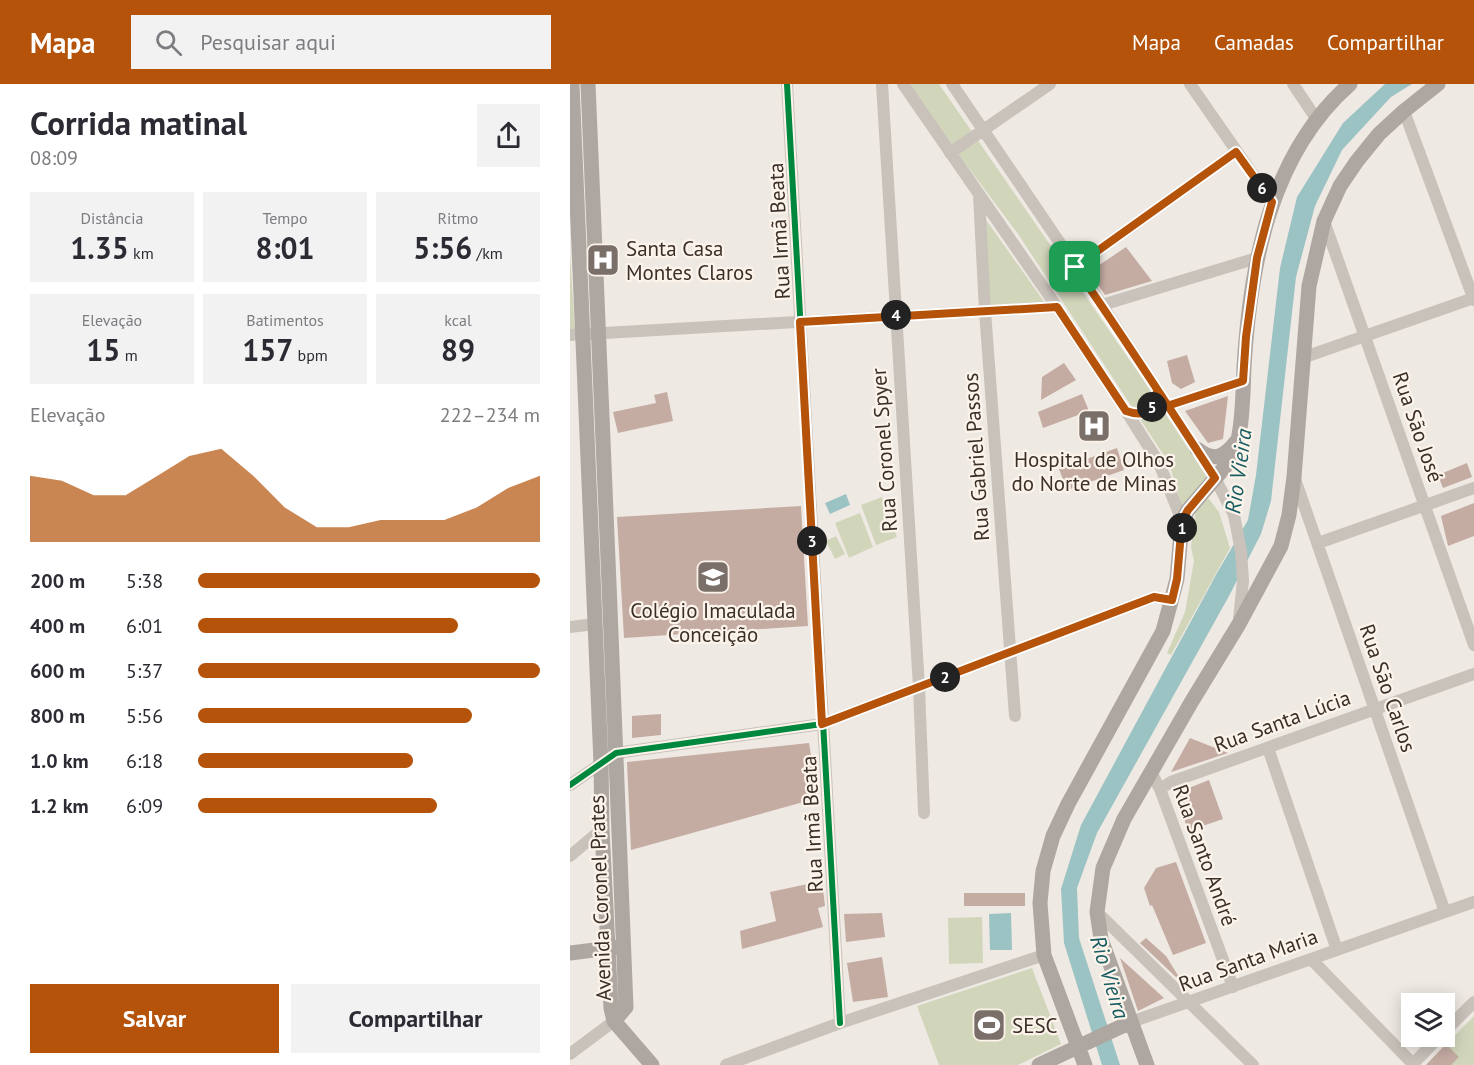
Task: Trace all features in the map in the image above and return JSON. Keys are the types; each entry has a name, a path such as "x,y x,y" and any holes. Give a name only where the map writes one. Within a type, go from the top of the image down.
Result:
{"main road":[{"name":"Avenida Coronel Prates","path":"588,84 583,334 602,763 602,830 611,1008 615,1021"},
{"path":"1085,1065 1084,1043 1044,956 1040,903 1043,871 1053,836 1068,804 1163,631 1177,579 1182,521 1188,510 1233,457 1238,440 1246,337 1257,258 1272,202 1317,120 1350,84"},
{"path":"1146,1065 1126,1024 1101,939 1097,912 1103,868 1124,819 1239,624 1281,546 1289,515 1294,477 1309,286 1324,221 1340,186 1379,134 1438,84"},
{"name":"Avenida Coronel Prates","path":"574,87 574,228 616,753 626,1007 615,1021"},
{"path":"1197,449 1205,456 1215,458 1229,451 1238,440"},
{"path":"570,953 624,946"},
{"path":"615,1021 652,1065"},
{"name":"Rua Santa Maria","path":"1039,1065 1126,1024"}],"street":[{"name":"Rua Irmã Beata","path":"787,84 840,1023"},
{"name":"Rua Coronel Spyer","path":"882,84 919,687 924,813"},
{"path":"903,84 1126,411 1159,463 1182,521"},
{"path":"952,84 1102,305 1215,478 1234,515 1241,551 1243,581 1239,624"},
{"path":"950,153 1050,84"},
{"path":"1190,84 1272,202"},
{"path":"1293,84 1317,120"},
{"path":"1302,358 1474,299 1404,111"},
{"path":"1075,267 1236,152"},
{"name":"Rua Gabriel Passos","path":"979,195 985,311 1015,716"},
{"name":"Rua São José","path":"1324,221 1474,645"},
{"path":"1102,305 1257,258"},
{"path":"583,334 1057,307"},
{"path":"1167,406 1243,381"},
{"path":"1126,411 1136,414 1148,412 1156,401 1157,391"},
{"name":"Rua São Carlos","path":"1294,477 1445,912"},
{"path":"1318,543 1474,488"},
{"path":"570,785 616,753 822,724 1154,597 1172,600"},
{"path":"570,627 595,624"},
{"name":"Rua Santa Lúcia","path":"1160,789 1172,782 1373,708 1474,674"},
{"path":"1268,748 1337,950"},
{"path":"1151,772 1172,782"},
{"name":"Rua Santo André","path":"1151,772 1160,789 1233,987"},
{"path":"570,856 602,830"},
{"name":"Rua Santa Maria","path":"1126,1024 1474,902"},
{"path":"1097,912 1253,1065"},
{"path":"726,1065 840,1023 1044,956"},
{"path":"1311,959 1413,1065 1430,1047"},
{"path":"1455,1021 1474,1002"},
{"path":"570,1054 615,1021"}],"green space":[{"path":"910,84 939,84 1142,378 1208,479 1183,511 1169,463 1018,234"},
{"path":"984,217 1045,303 986,307"},
{"path":"570,254 575,329 570,329"},
{"path":"882,497 897,537 876,545 861,505"},
{"path":"1209,499 1219,512 1230,548 1171,655 1167,653 1185,612 1194,561 1191,547 1196,508 1202,501"},
{"path":"860,513 873,547 849,558 835,523"},
{"path":"836,536 845,554 835,559 826,541"},
{"path":"982,917 983,963 949,964 948,918"},
{"name":"SESC","path":"1032,968 1061,1044 1018,1065 939,1065 917,1006"},
{"path":"1474,1016 1474,1065 1426,1065 1444,1047 1455,1047 1455,1035"}],"water":[{"path":"1385,84 1412,84 1391,97 1342,150 1315,206 1296,277 1271,501 1261,534 1097,833 1077,888 1079,938 1120,1065 1102,1065 1064,943 1061,889 1081,825 1248,520 1256,475 1280,268 1297,197 1343,123"},
{"path":"846,494 850,505 830,514 825,503"},
{"path":"1011,913 1012,950 990,950 989,914"}],"building":[{"path":"1126,247 1152,281 1105,295 1089,272"},
{"path":"1187,355 1195,382 1181,389 1172,383 1167,361"},
{"path":"1064,363 1076,380 1041,400 1042,377"},
{"path":"667,392 673,421 618,433 613,412 656,403 654,395"},
{"path":"1082,394 1089,411 1043,428 1038,412"},
{"path":"1228,396 1223,439 1208,443 1185,411"},
{"path":"1117,448 1124,470 1067,490 1059,469"},
{"path":"1467,463 1472,477 1443,488 1438,475"},
{"path":"1474,503 1474,536 1448,546 1441,516"},
{"name":"Colégio Imaculada Conceição","path":"801,506 808,626 624,638 617,517"},
{"path":"661,714 661,735 632,738 632,716"},
{"path":"1190,738 1228,753 1171,772"},
{"path":"809,743 818,798 631,850 627,762"},
{"path":"1209,780 1223,819 1188,831 1176,793"},
{"path":"1176,862 1206,943 1173,955 1144,888 1156,868"},
{"path":"822,881 825,906 818,908 823,927 742,949 740,931 776,921 770,892"},
{"path":"964,893 1025,893 1025,906 964,906"},
{"path":"882,913 885,937 846,942 844,914"},
{"path":"1146,938 1166,956 1179,977 1177,978 1140,943"},
{"path":"882,957 888,997 853,1002 847,963"},
{"path":"1120,958 1164,998 1138,1011"},
{"path":"1443,1047 1449,1047 1459,1057 1451,1065 1426,1065"}],"cycle path":[{"path":"787,84 840,1023"},
{"path":"570,785 616,753 822,724 1154,597 1172,600"}],"place":[{"name":"Santa Casa Montes Claros","path":"603,260"},
{"name":"Hospital de Olhos do Norte de Minas","path":"1094,426"},
{"name":"Colégio Imaculada Conceição","path":"713,577"},
{"name":"SESC","path":"989,1025"}],"route":[{"path":"1075,267 1102,305 1157,391 1167,406 1197,449 1215,478 1188,510 1182,521 1177,579 1172,600 1160,596 1154,597 822,724 800,322 1057,307 1126,411 1142,414 1148,412 1156,401 1157,391 1167,406 1243,381 1246,337 1257,258 1272,202 1236,152 1075,267"}],"water label":[{"name":"Rio Vieira","path":"1238,471"},
{"name":"Rio Vieira","path":"1110,977"}]}
